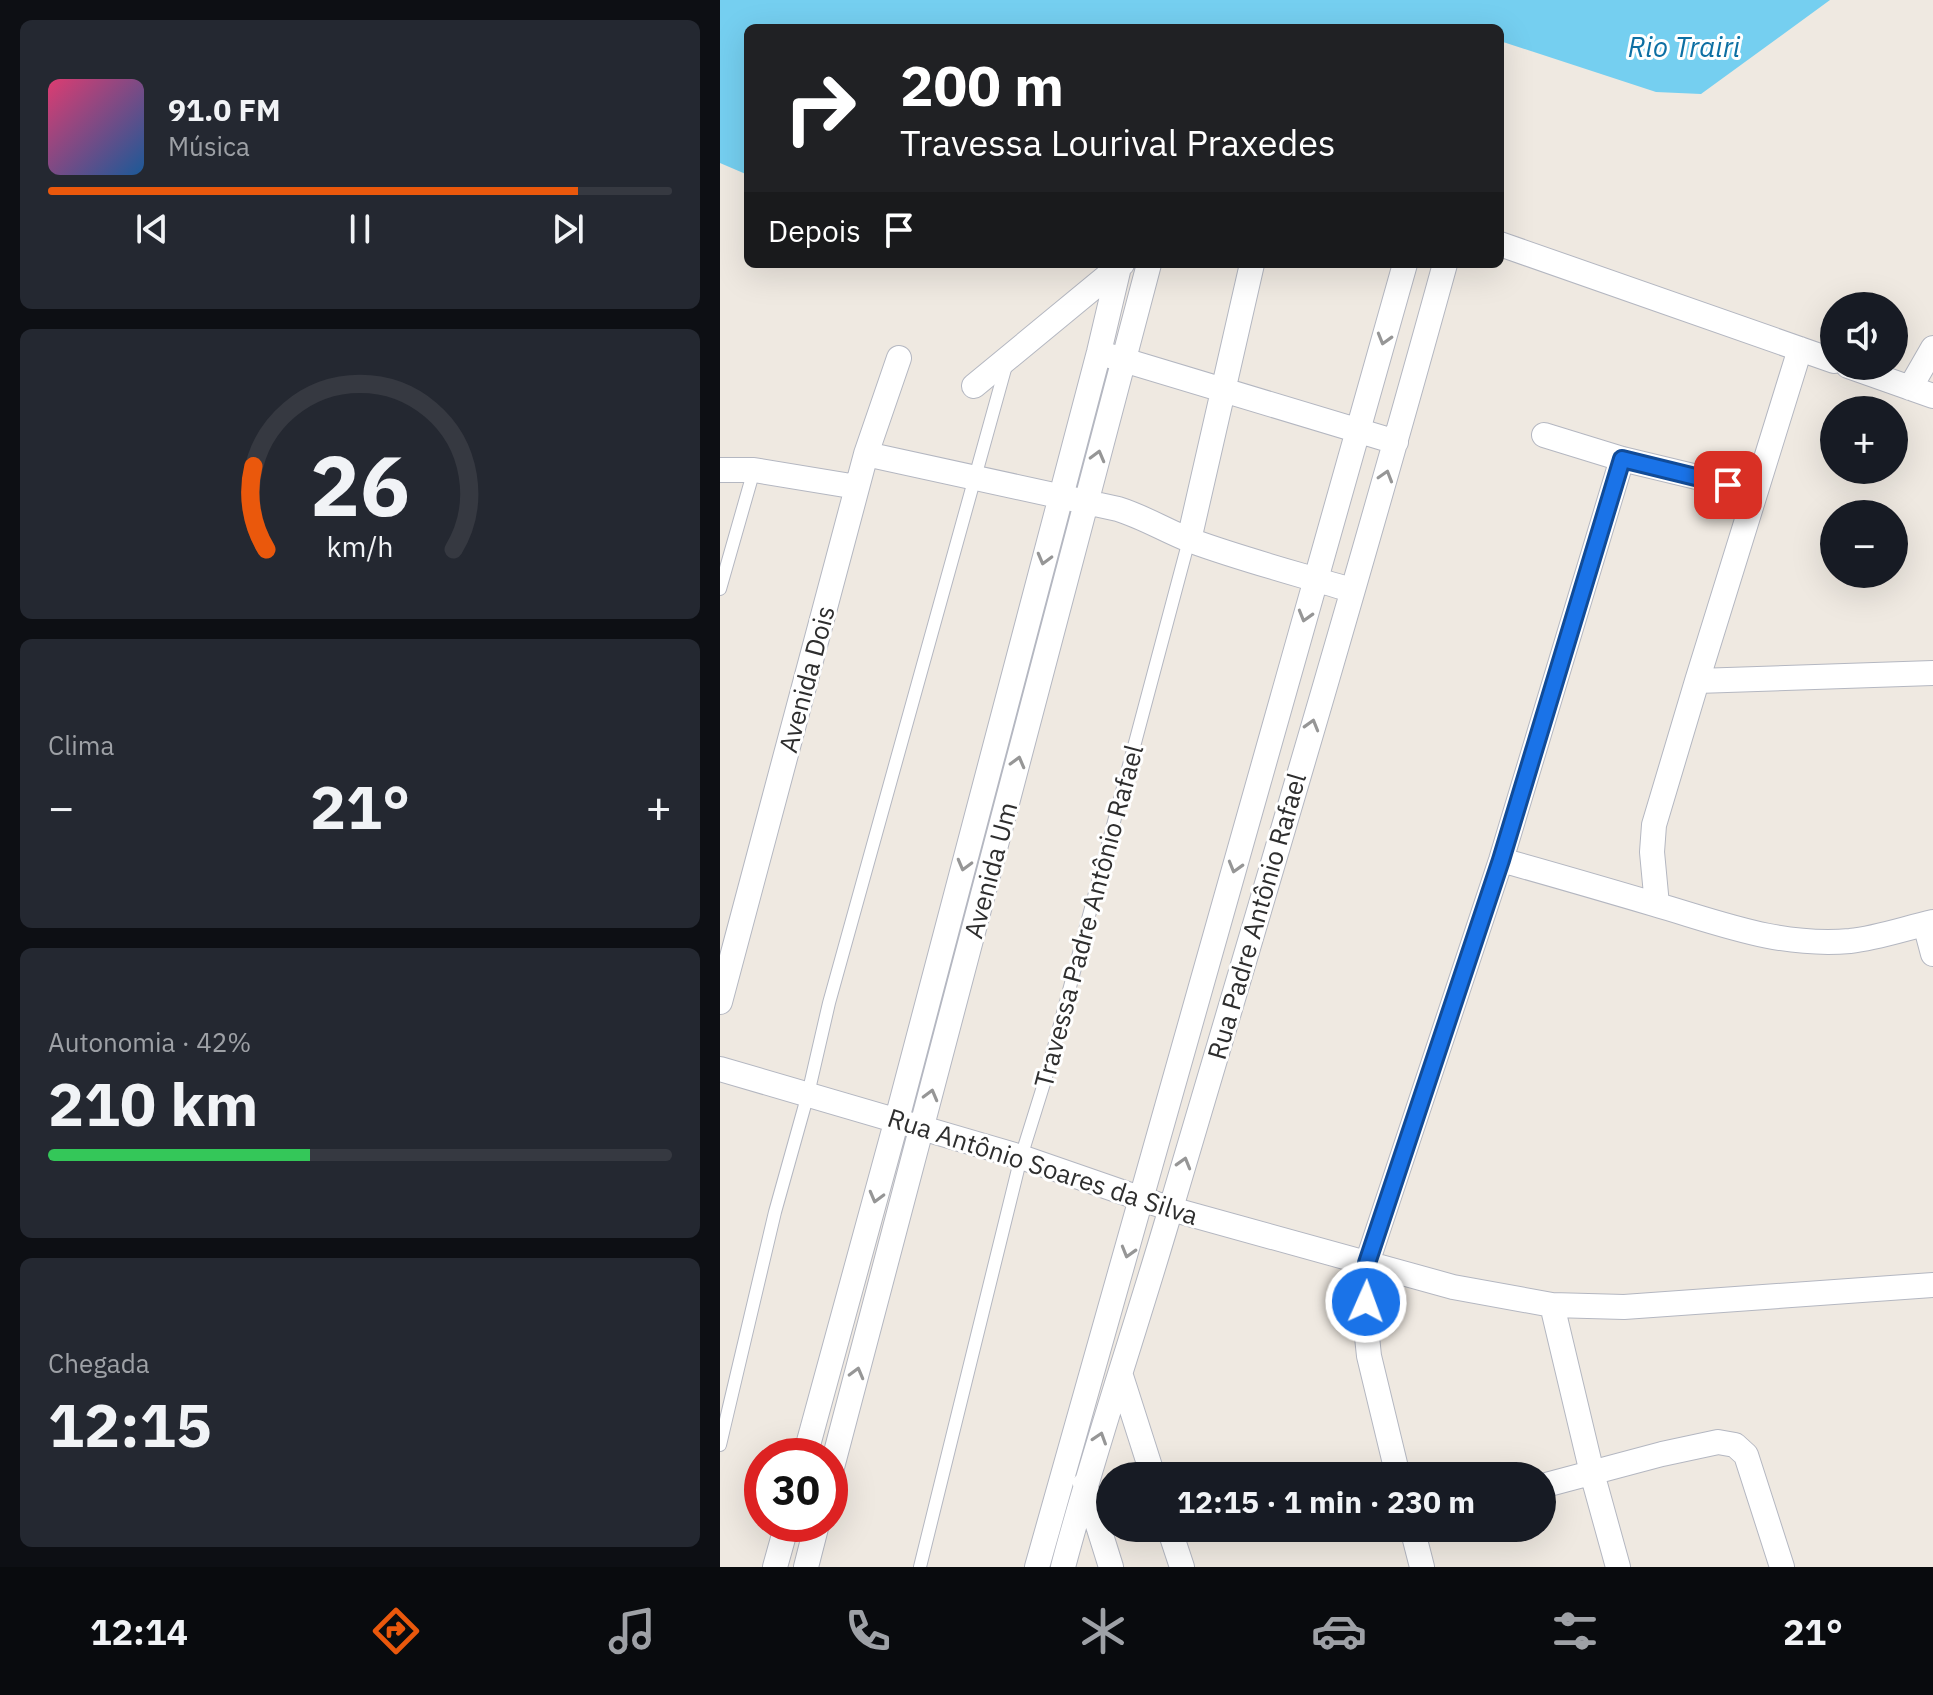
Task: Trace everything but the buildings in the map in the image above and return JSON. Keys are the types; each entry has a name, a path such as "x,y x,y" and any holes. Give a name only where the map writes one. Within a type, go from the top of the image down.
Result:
{"street":[{"path":"1504,245 1820,356"},
{"path":"974,386 1116,268"},
{"name":"Avenida Um","path":"810,1438 897,1119 1119,268"},
{"name":"Avenida Um","path":"840,1438 1148,268"},
{"name":"Travessa Padre Antônio Rafael","path":"1189,540 1251,268"},
{"name":"Rua Padre Antônio Rafael","path":"1037,1567 1404,268"},
{"name":"Rua Padre Antônio Rafael","path":"1063,1567 1085,1484 1171,1209 1396,442 1444,268"},
{"path":"1888,380 1922,392 1933,348"},
{"path":"1657,905 1653,874 1654,825 1800,349"},
{"path":"1099,352 1396,442"},
{"name":"Avenida Dois","path":"720,1002 866,454 899,358"},
{"path":"1544,435 1622,459 1755,491"},
{"path":"866,454 1086,501 1136,515 1189,540 1351,590"},
{"path":"1395,1462 1369,1356 1367,1263 1501,860 1622,459"},
{"path":"720,470 754,470 857,487"},
{"path":"1028,620 1054,625"},
{"path":"1697,681 1933,673"},
{"path":"1501,860 1763,936 1852,941 1929,923 1933,954"},
{"name":"Rua Antônio Soares da Silva","path":"720,1069 1021,1157 1171,1209 1453,1287 1552,1305 1624,1307 1933,1285"},
{"path":"1552,1305 1618,1567"},
{"path":"1121,1376 1149,1462"},
{"path":"816,1415 844,1422"},
{"path":"1556,1482 1718,1442 1735,1445 1746,1455 1782,1567"},
{"path":"1085,1484 1111,1567"},
{"path":"775,1567 782,1542"},
{"path":"806,1567 812,1542"},
{"path":"1174,1542 1182,1567"},
{"path":"1416,1542 1422,1567"}],"lane":[{"path":"720,1445 775,1212 833,988 1009,358"},
{"path":"720,589 754,470"},
{"name":"Travessa Padre Antônio Rafael","path":"920,1567 1021,1157 1050,1061 1189,540"}],"water":[{"name":"Rio Trairi","path":"720,0 1830,0 1701,94 1656,92 1504,42 1504,24 744,24 744,173 720,163"}],"route":[{"path":"1366,1302 1367,1263 1501,860 1622,459 1728,485"}]}
